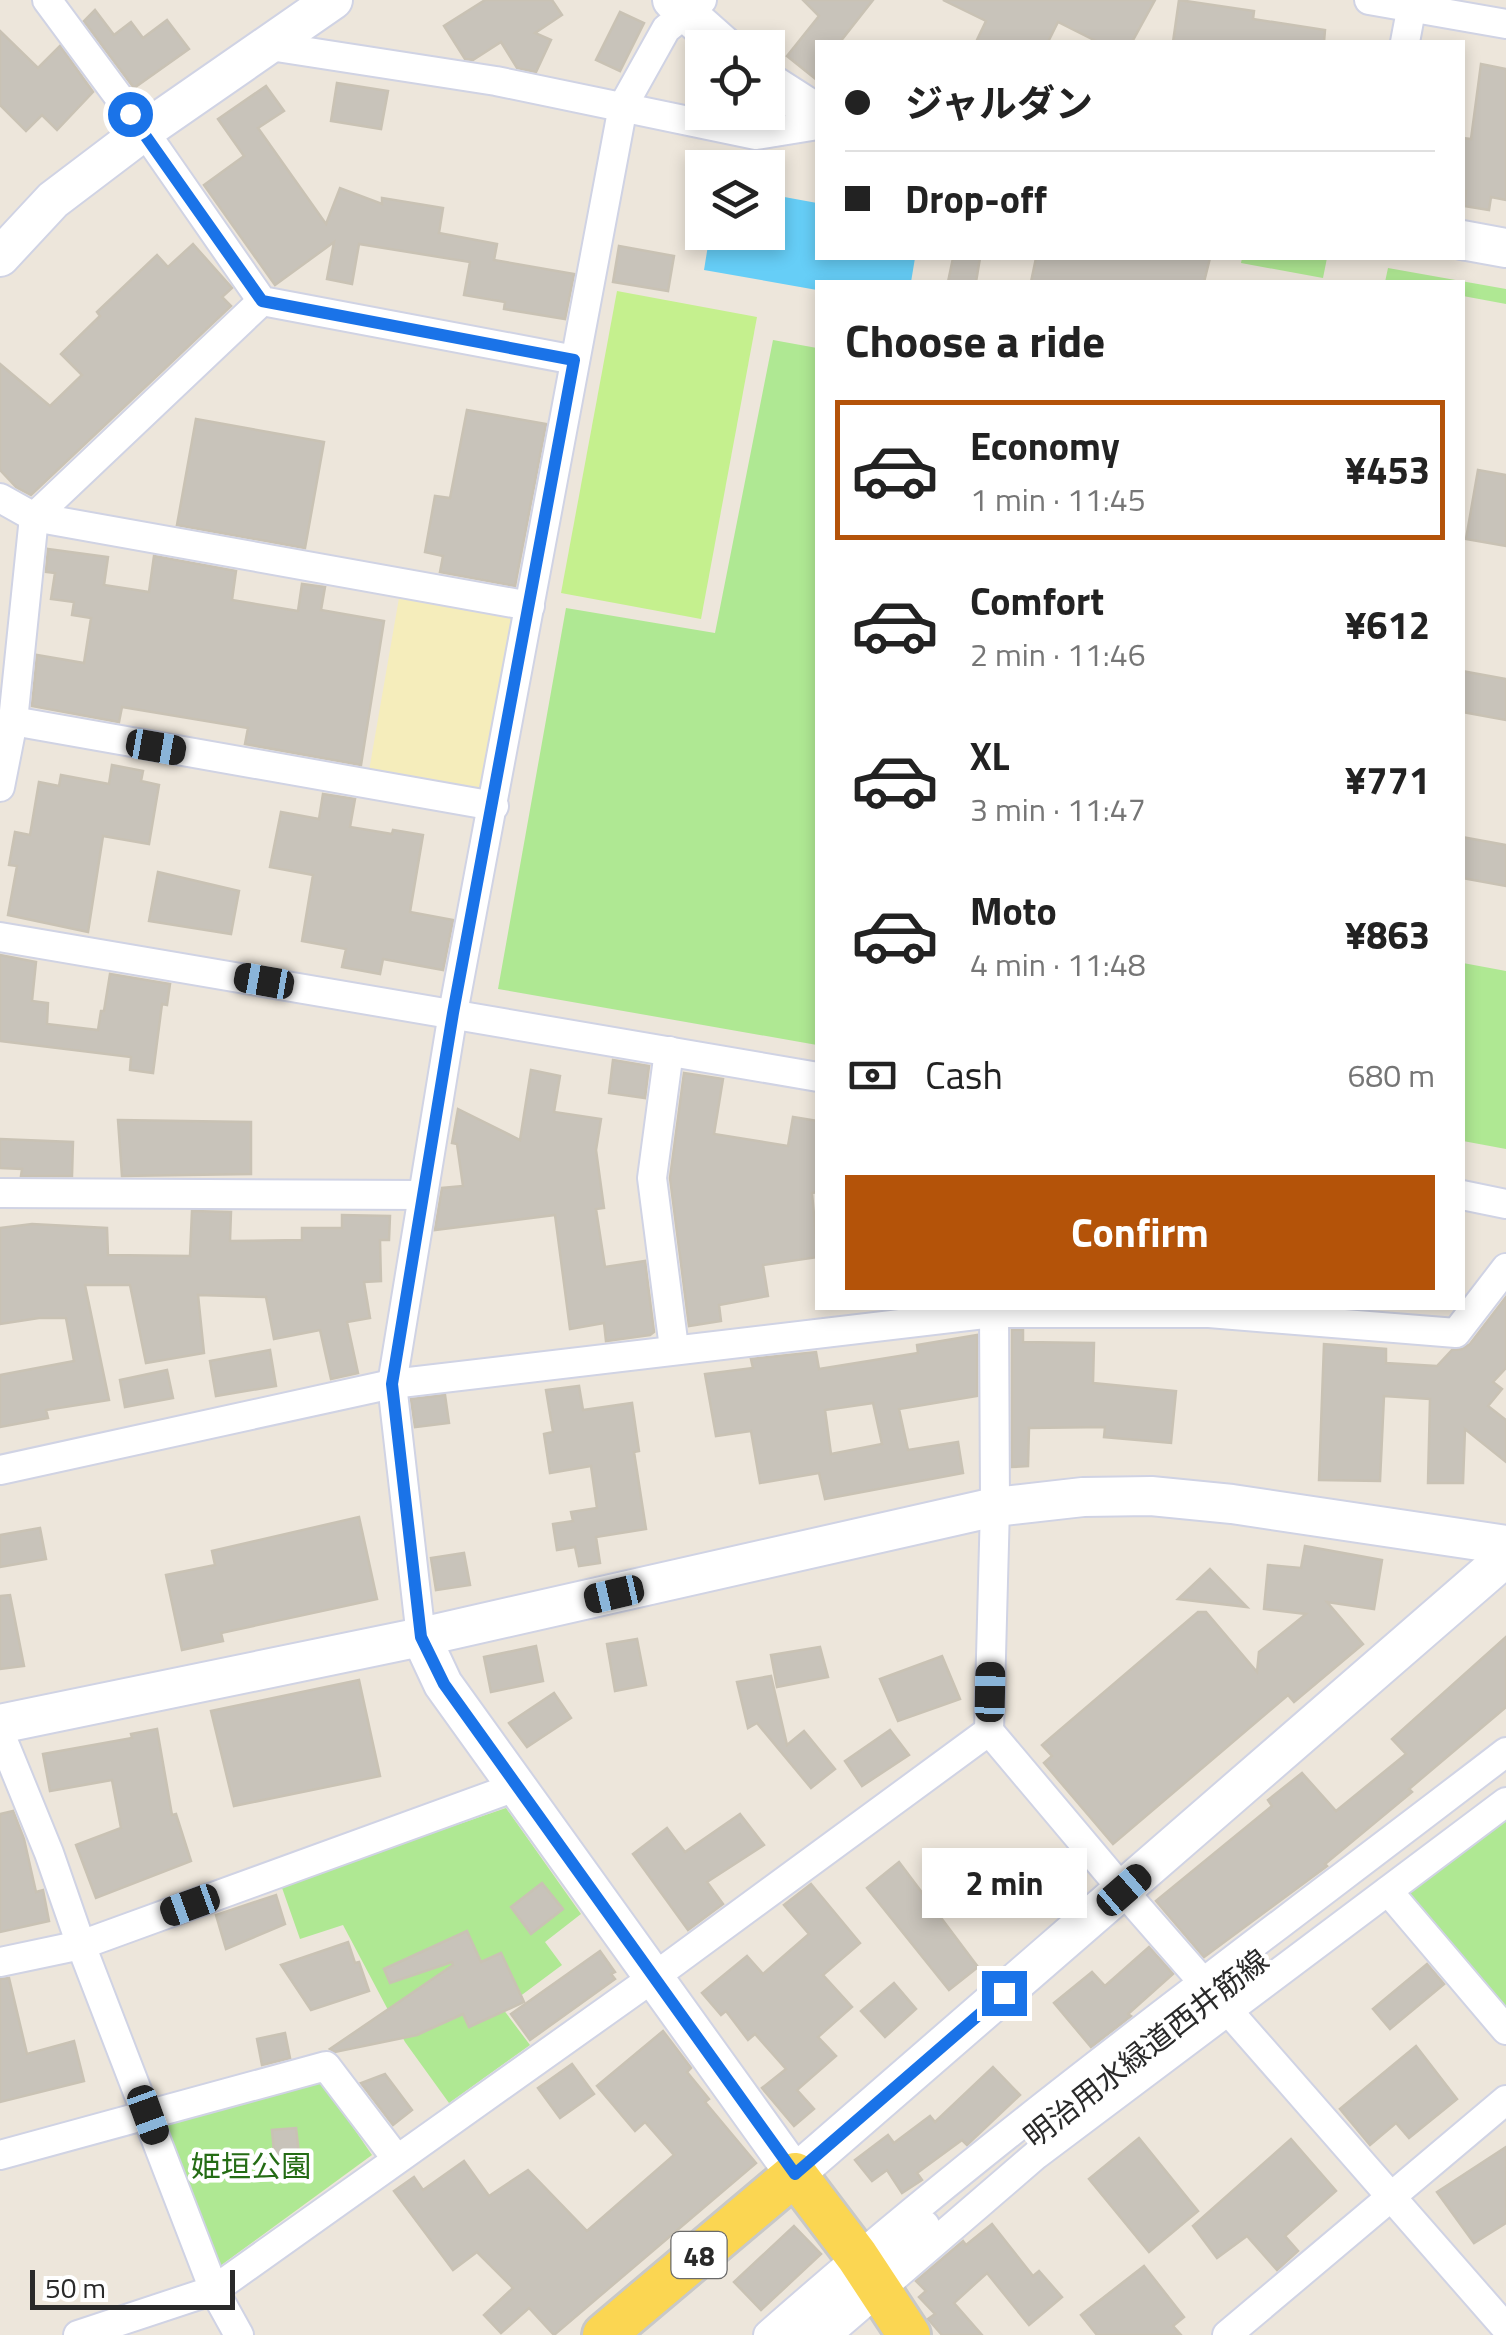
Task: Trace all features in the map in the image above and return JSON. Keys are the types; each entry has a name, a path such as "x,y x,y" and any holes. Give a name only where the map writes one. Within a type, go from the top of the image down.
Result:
{"main road":[{"path":"795,2174 909,2335"},
{"name":"48","path":"604,2335 795,2174"}],"street":[{"path":"47,0 262,301 574,360"},
{"path":"0,256 53,200 333,0"},
{"path":"1369,0 1412,4 1506,24"},
{"path":"710,30 686,4 666,29 623,106 422,1194 392,1384 421,1637 444,1684 795,2174 1506,1557"},
{"path":"1405,40 1412,4"},
{"path":"270,46 496,81 756,135 815,125"},
{"path":"785,93 815,112"},
{"path":"1465,241 1506,248"},
{"path":"0,787 12,721 34,517 262,301"},
{"path":"0,498 34,517 530,606"},
{"path":"12,721 494,806"},
{"path":"0,936 815,1076"},
{"path":"669,1051 652,1178 674,1348"},
{"path":"0,1193 422,1194"},
{"path":"1465,1197 1506,1204"},
{"path":"0,1470 392,1384 993,1310 1209,1312 1456,1333 1506,1268"},
{"path":"993,1310 995,1507 989,1731 1506,2328"},
{"path":"0,1724 421,1637 995,1507 1083,1497 1151,1496 1232,1504 1506,1545"},
{"path":"78,2335 214,2290 654,1977 989,1731"},
{"path":"0,1733 214,2290 239,2335"},
{"path":"768,2335 868,2273 1036,2155 1215,1996 1506,1752"},
{"name":"明治用水緑道西井筋線","path":"1215,1996 1506,1774"},
{"path":"0,1962 80,1945 518,1786"},
{"path":"797,2335 868,2273 1034,2113 1388,1891 1506,1802"},
{"path":"1388,1891 1506,2030"},
{"path":"0,2155 326,2066 396,2158"},
{"path":"1227,2335 1506,2100"},
{"path":"827,2335 868,2273"}],"green space":[{"path":"1242,260 1327,260 1323,278 1241,263"},
{"path":"1388,268 1455,280 1385,280"},
{"path":"1465,282 1506,289 1506,304 1465,296"},
{"path":"617,291 757,317 701,619 561,593"},
{"path":"773,340 815,348 815,1045 498,989 566,608 715,633"},
{"path":"1465,963 1506,971 1506,1149 1465,1141"},
{"path":"506,1808 581,1914 545,1942 562,1965 503,2009 530,2045 449,2103 405,2042 343,1925 300,1939 281,1885"},
{"path":"1506,1817 1506,2013 1404,1894"},
{"name":"姫垣公園","path":"322,2082 372,2155 220,2266 165,2124"}],"sand":[{"path":"399,598 513,619 482,790 369,771"}],"water":[{"path":"785,197 815,203 815,260 915,260 911,280 815,280 815,290 704,270 707,250 785,250"}],"building":[{"path":"485,0 552,0 562,15 535,33 551,40 536,72 517,68 501,42 473,60 465,59 444,26"},
{"path":"803,0 873,0 842,40 815,40 815,79 787,56 819,16"},
{"path":"943,0 1155,0 1133,40 1094,40 1058,22 1049,40 977,40 986,21"},
{"path":"1179,0 1254,11 1253,19 1325,30 1324,40 1173,40"},
{"path":"95,10 114,35 131,22 143,38 167,20 189,49 134,88 84,21"},
{"path":"620,12 644,23 620,71 596,60"},
{"path":"0,31 38,68 60,46 93,92 57,130 42,115 26,131 0,105"},
{"path":"1481,64 1506,69 1506,200 1491,197 1489,210 1465,206 1465,138 1471,139"},
{"path":"337,83 388,91 381,129 331,121"},
{"path":"266,86 284,111 258,128 326,224 340,188 382,204 382,198 443,208 439,233 497,244 494,260 574,274 565,319 504,309 505,302 464,295 470,262 359,244 352,284 327,279 334,242 275,285 204,185 244,156 218,119"},
{"path":"193,244 232,288 222,297 231,306 31,495 16,487 0,470 0,364 50,406 82,375 61,354 100,316 97,312 157,255 168,267"},
{"path":"619,246 674,256 668,291 613,282"},
{"path":"953,260 980,260 976,280 948,280"},
{"path":"1036,260 1210,260 1204,280 1031,280"},
{"path":"467,410 546,424 515,586 440,572 443,556 425,552 435,496 450,498"},
{"path":"196,419 324,442 305,548 177,525"},
{"path":"1478,470 1506,475 1506,546 1466,539"},
{"path":"48,549 108,557 104,585 149,592 154,556 236,571 232,600 298,611 302,584 325,587 321,610 384,621 361,765 245,744 248,728 122,707 119,722 32,706 37,655 84,663 91,618 72,615 74,602 51,599 55,573 46,572"},
{"path":"1465,672 1506,679 1506,720 1465,713"},
{"path":"112,765 143,771 141,781 159,785 149,844 103,836 88,932 8,915 17,866 9,865 15,832 30,835 39,782 59,786 61,775 109,784"},
{"path":"323,794 355,799 350,827 423,835 410,912 453,920 443,970 383,959 380,974 342,967 346,949 302,941 313,875 270,867 281,812 319,819"},
{"path":"1465,838 1506,845 1506,886 1465,879"},
{"path":"158,872 239,891 231,934 149,921"},
{"path":"0,955 36,962 32,1001 48,1003 47,1024 98,1030 110,974 170,984 167,1005 162,1004 153,1073 130,1070 131,1057 0,1041"},
{"path":"613,1060 649,1066 645,1098 609,1093"},
{"path":"531,1070 560,1076 554,1112 601,1119 596,1150 604,1208 596,1209 605,1267 645,1261 654,1332 650,1335 606,1341 604,1323 570,1329 555,1215 435,1230 442,1188 463,1186 457,1144 452,1143 458,1109 520,1140"},
{"path":"684,1073 723,1079 714,1134 788,1146 793,1117 815,1121 812,1193 815,1257 763,1265 768,1296 719,1305 721,1321 689,1326 670,1178"},
{"path":"118,1120 251,1122 251,1174 122,1176"},
{"path":"0,1139 73,1142 72,1176 21,1176 22,1169 0,1168"},
{"path":"192,1211 231,1212 230,1241 302,1240 302,1228 342,1228 342,1215 390,1216 389,1240 380,1240 381,1281 364,1282 370,1318 347,1322 358,1373 331,1379 320,1330 274,1339 266,1297 198,1295 204,1353 146,1363 130,1285 85,1285 109,1400 46,1410 48,1418 0,1427 0,1375 74,1361 66,1318 0,1324 0,1228 32,1224 107,1228 108,1255 190,1256"},
{"path":"1506,1297 1506,1368 1493,1382 1502,1389 1488,1406 1506,1420 1506,1462 1465,1429 1463,1483 1428,1483 1430,1399 1384,1396 1380,1481 1319,1480 1324,1344 1386,1349 1386,1363 1437,1366 1452,1350 1470,1344"},
{"path":"1012,1330 1023,1330 1023,1342 1094,1343 1093,1383 1176,1391 1171,1443 1104,1437 1105,1427 1029,1428 1028,1466 1012,1467"},
{"path":"977,1335 977,1396 899,1409 908,1450 958,1442 963,1473 825,1499 819,1473 760,1483 751,1431 716,1436 705,1374 753,1368 751,1359 816,1352 819,1369 918,1353 917,1345","holes":["873,1403 882,1444 831,1454 825,1410"]},
{"path":"270,1350 276,1386 216,1396 210,1361"},
{"path":"167,1370 173,1398 125,1407 120,1380"},
{"path":"579,1386 583,1410 632,1403 639,1451 634,1452 646,1529 596,1537 600,1563 579,1566 575,1547 557,1550 553,1524 573,1521 571,1512 597,1508 591,1466 550,1473 544,1434 553,1432 546,1390"},
{"path":"445,1395 449,1423 415,1427 411,1399"},
{"path":"359,1517 377,1599 221,1633 223,1641 182,1650 166,1575 215,1565 212,1551"},
{"path":"40,1528 46,1559 0,1567 0,1535"},
{"path":"1305,1546 1382,1560 1374,1609 1327,1602 1363,1644 1294,1702 1288,1695 1113,1844 1044,1763 1052,1756 1042,1745 1198,1612 1206,1612 1257,1672 1259,1652 1306,1614 1264,1609 1268,1565 1301,1568"},
{"path":"464,1553 470,1585 436,1590 431,1558"},
{"path":"1210,1569 1247,1607 1178,1599"},
{"path":"10,1595 24,1666 0,1669 0,1596"},
{"path":"1506,1637 1506,1707 1409,1789 1412,1792 1327,1866 1204,1957 1156,1901 1272,1806 1268,1800 1302,1773 1336,1811 1406,1754 1392,1739"},
{"path":"637,1639 646,1685 615,1691 607,1644"},
{"path":"536,1646 543,1681 491,1692 484,1657"},
{"path":"820,1647 828,1677 777,1687 771,1655"},
{"path":"942,1656 960,1699 898,1721 880,1679"},
{"path":"771,1676 787,1745 804,1731 835,1769 811,1788 757,1723 748,1728 737,1682"},
{"path":"359,1680 380,1776 234,1806 211,1711"},
{"path":"554,1693 571,1718 527,1747 509,1723"},
{"path":"157,1729 172,1815 176,1814 191,1861 96,1898 76,1845 121,1828 112,1780 50,1791 43,1754 132,1738 131,1734"},
{"path":"890,1730 909,1755 862,1786 845,1761"},
{"path":"13,1811 36,1892 43,1890 49,1921 0,1932 0,1814"},
{"path":"740,1814 764,1845 707,1882 723,1904 688,1930 633,1854 667,1828 685,1852"},
{"path":"899,1862 978,1967 949,1990 867,1888"},
{"path":"542,1883 563,1909 531,1934 511,1907"},
{"path":"811,1884 860,1943 823,1975 852,2007 818,2037 836,2056 797,2090 814,2109 794,2126 762,2088 786,2069 755,2034 748,2040 726,2011 721,2015 702,1993 747,1956 763,1974 809,1934 784,1905"},
{"path":"276,1895 285,1924 226,1949 216,1915"},
{"path":"467,1931 481,1962 501,1953 524,2002 469,2027 463,2014 417,2035 335,2052 330,2049 453,1965 452,1962 390,1983 384,1969"},
{"path":"348,1942 369,1991 311,2010 281,1965"},
{"path":"1149,1947 1173,1974 1128,2014 1131,2016 1091,2047 1054,2003 1092,1972 1105,1986"},
{"path":"600,1951 615,1972 611,1974 615,1979 530,2040 511,2014"},
{"path":"1427,1964 1444,1984 1390,2029 1373,2009"},
{"path":"9,1978 27,2054 74,2041 84,2081 0,2102 0,1979"},
{"path":"894,1983 916,2009 885,2037 861,2011"},
{"path":"663,2031 691,2068 687,2072 709,2099 705,2102 756,2163 554,2335 529,2308 501,2333 484,2315 513,2288 477,2252 453,2270 394,2191 414,2177 423,2190 464,2161 489,2196 528,2170 587,2231 674,2155 645,2122 635,2131 597,2086"},
{"path":"285,2033 290,2058 262,2065 257,2039"},
{"path":"1416,2046 1457,2099 1409,2138 1396,2123 1370,2145 1340,2109"},
{"path":"572,2064 594,2094 560,2118 538,2088"},
{"path":"993,2067 1020,2095 967,2145 962,2140 917,2173 922,2180 902,2193 887,2170 872,2181 855,2160 888,2135 894,2143 930,2116 935,2122"},
{"path":"385,2074 412,2110 393,2125 361,2083"},
{"path":"296,2128 301,2171 276,2173 272,2130"},
{"path":"1139,2138 1198,2211 1149,2252 1089,2179"},
{"path":"1291,2139 1336,2191 1285,2236 1298,2251 1277,2270 1247,2236 1217,2258 1193,2226"},
{"path":"1506,2147 1506,2223 1474,2243 1437,2192"},
{"path":"992,2224 1033,2276 1039,2271 1062,2297 1029,2325 987,2273 954,2303 982,2335 942,2335 928,2319 935,2314 919,2297 926,2291 916,2281 963,2241 966,2245"},
{"path":"794,2226 821,2254 761,2310 734,2282"},
{"path":"1144,2266 1184,2317 1173,2326 1181,2335 1097,2335 1081,2315"}],"route":[{"path":"130,114 262,301 574,360 453,1013 392,1384 421,1637 444,1684 795,2174 1004,1993"}]}
